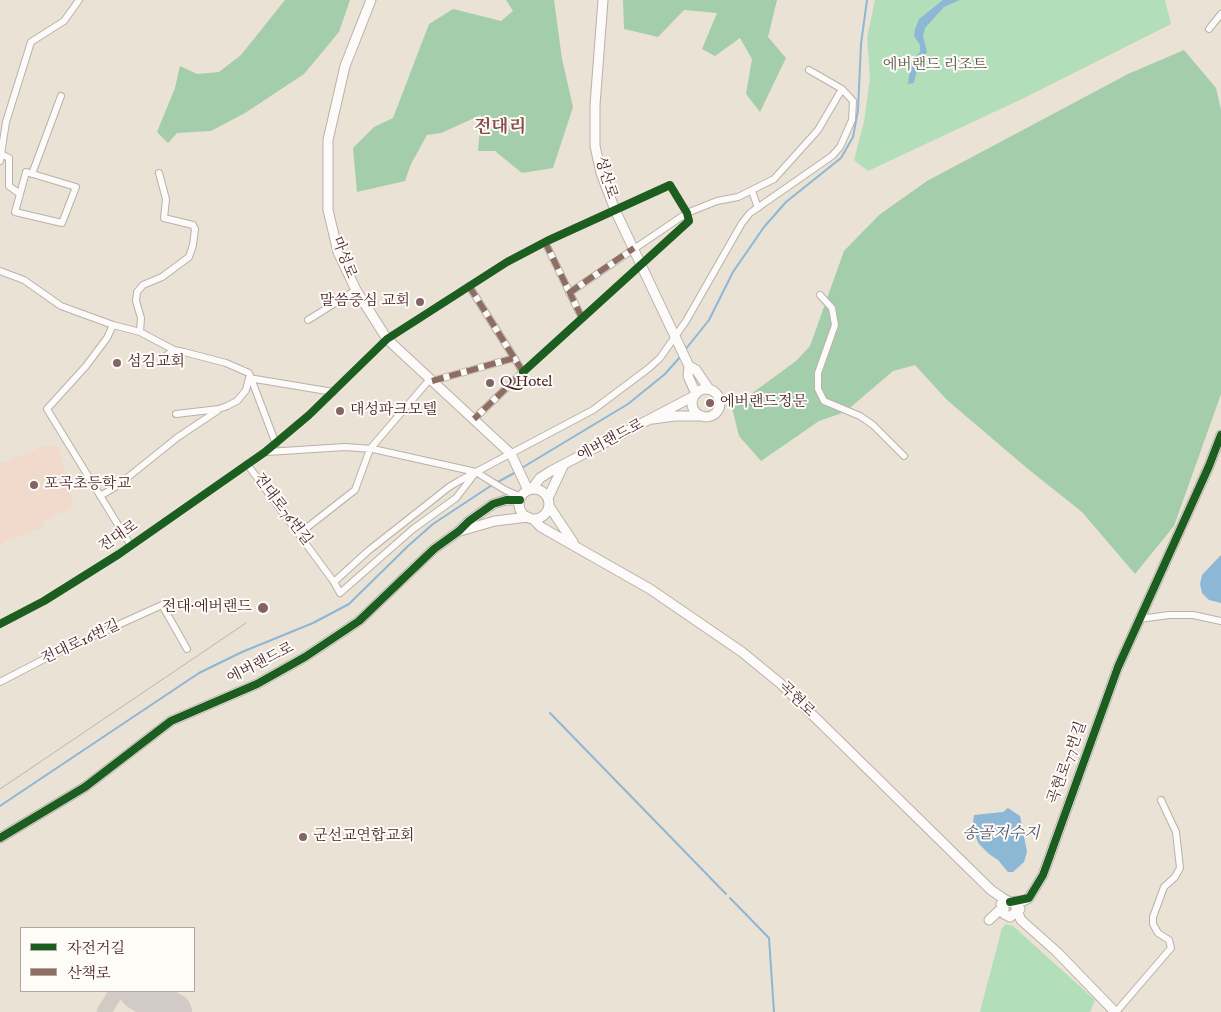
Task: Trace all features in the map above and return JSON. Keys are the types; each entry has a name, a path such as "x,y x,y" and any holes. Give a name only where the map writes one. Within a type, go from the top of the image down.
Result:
{"main road":[{"name":"마성로","path":"371,0 344,66 328,140 328,210 338,252 356,290 387,339 512,456"},
{"name":"성산로","path":"603,0 595,105 595,146 601,173 615,210 689,366"},
{"path":"650,420 674,416 715,414 720,404 717,394 709,389 696,370 689,366 688,376 695,395"},
{"path":"702,416 694,410 692,400 695,395 709,389"},
{"name":"에버랜드로","path":"0,838 85,788 171,721 257,684 359,621 434,549 459,531 469,520 493,504 525,494 540,478 650,420 666,408 695,395"},
{"name":"곡현로77번길","path":"1033,894 1043,875 1118,667 1221,436"},
{"path":"512,456 524,480 525,494 521,510 530,518"},
{"path":"459,531 495,522 530,518 545,514 562,466"},
{"path":"525,494 543,492 557,522 574,545"},
{"name":"곡현로","path":"530,518 541,527 650,589 742,652 781,684 991,890"},
{"path":"991,890 1013,898 1025,898 1033,894"},
{"path":"991,890 1006,905 1016,906 1026,925 1057,952 1116,1012"},
{"path":"989,920 996,904 991,890"},
{"path":"989,920 1006,905 1026,900 1033,894"},
{"path":"989,920 1014,915 1033,894"},
{"path":"1026,925 1025,912 1033,894"},
{"path":"1006,905 1002,912 1008,917 1026,925"},
{"path":"989,920 1009,919 1026,925"}],"street":[{"path":"0,161 6,122 31,42 64,21 79,0"},
{"path":"1221,14 1209,29 1221,21"},
{"path":"476,472 456,498 413,529 340,593 334,582 368,551 449,487 476,472 512,456 594,410 649,368 677,340 737,230 750,213 832,156 840,147 852,120 852,101 842,89 809,70"},
{"path":"570,293 687,212 717,201 752,192 774,179 818,130 842,89"},
{"path":"32,174 62,96"},
{"path":"1,154 9,158 9,186 20,194"},
{"path":"26,172 76,187 62,223 15,212 20,194 26,172"},
{"path":"140,332 141,318 136,301 137,292 143,285 162,277 189,257 195,229 193,224 164,218 166,199 159,173"},
{"name":"전대로","path":"0,624 44,601 131,546 265,452 333,392 387,339 469,286 545,242 670,185 687,212"},
{"path":"752,192 758,208"},
{"path":"474,419 689,221 687,212"},
{"path":"545,242 582,318"},
{"path":"0,271 30,283 61,306 113,325 140,332 174,350 236,366 249,372 246,390 237,401 220,409 178,437 125,480 100,496"},
{"path":"469,286 523,372"},
{"path":"308,320 356,290"},
{"path":"820,295 832,308 836,325 818,373 818,389 824,401 873,424 904,456"},
{"path":"113,325 107,338 86,366 47,409 131,546"},
{"path":"166,356 174,350"},
{"path":"300,533 354,490 370,449 431,380 514,358"},
{"path":"249,378 333,392"},
{"path":"249,378 276,444"},
{"path":"176,414 220,409"},
{"path":"265,452 345,447 370,449 476,472 506,490 525,494"},
{"name":"전대로76번길","path":"248,464 317,556 334,582"},
{"name":"전대로16번길","path":"0,682 162,605 187,649"},
{"path":"1139,619 1177,615 1221,621"},
{"path":"1116,1012 1171,948 1170,940 1158,933 1153,924 1153,917 1164,887 1175,877 1180,868 1176,832 1161,800"}],"shaded area":[{"name":"포곡초등학교","path":"47,445 59,447 73,507 44,520 43,527 3,542 0,546 0,464"}],"green space":[{"path":"285,0 350,0 339,32 304,74 245,113 211,131 177,133 168,143 157,132 175,88 180,66 197,74 219,72 241,55"},
{"path":"506,0 554,0 562,59 573,107 553,168 522,173 495,151 478,151 481,115 441,133 427,135 411,164 405,181 357,192 353,148 374,127 393,118 429,24 453,9 501,21 513,11"},
{"path":"623,0 777,0 768,37 786,58 760,112 746,94 752,59 740,38 715,56 702,49 717,13 684,10 658,37 624,29"},
{"name":"에버랜드 리조트","path":"875,0 1165,0 1171,24 1024,98 868,171 854,160 864,122 870,78 867,38"},
{"path":"1184,50 1216,88 1221,110 1221,394 1174,526 1135,574 1082,512 947,400 915,365 893,371 845,412 819,421 761,461 739,436 732,408 796,361 810,346 844,251 879,215 927,181 1128,74"},
{"path":"1006,924 1013,926 1095,1000 1090,1012 980,1012 1002,928"}],"water":[{"path":"943,0 960,0 944,7 925,28 923,36 927,52 918,65 914,83 908,84 911,63 920,52 920,45 914,36 919,19"},
{"path":"1221,555 1221,603 1209,600 1202,593 1200,584 1202,575"},
{"name":"송골저수지","path":"1008,808 1020,816 1027,852 1024,862 1013,872 1008,872 998,860 979,844 972,829 974,815 1003,812"}],"waterway":[{"path":"685,350 709,320 733,272 764,227 786,202 841,158 853,137 858,110 861,44 867,0"},
{"path":"520,469 628,404 665,374 681,356"},
{"path":"496,483 516,472"},
{"path":"0,806 199,673 242,652 313,623 349,604 433,524 492,485"},
{"path":"550,713 726,894"},
{"path":"730,898 769,938 774,1012"}],"taxiway":[{"path":"104,1012 116,992"}],"runway":[{"path":"140,992 173,1012"}],"tram line":[{"path":"0,789 246,623"}],"marked path":[{"path":"545,242 582,318"},
{"path":"569,293 634,248"},
{"path":"469,286 523,372 474,419"},
{"path":"432,381 514,358"}],"cycle path":[{"path":"0,624 44,601 119,554 265,452 309,415 387,339 507,262 547,241 670,185 687,213 689,221 523,372"},
{"path":"1010,902 1029,898 1043,875 1118,667 1209,466 1221,435"},
{"path":"0,838 85,787 171,721 257,684 305,657 359,621 434,549 459,531 469,521 493,504 506,500 520,500"}],"place":[{"name":"말씀중심 교회","path":"420,302"},
{"name":"섬김교회","path":"117,363"},
{"name":"Q Hotel","path":"490,383"},
{"name":"에버랜드정문","path":"710,403"},
{"name":"대성파크모텔","path":"340,411"},
{"name":"포곡초등학교","path":"34,485"},
{"name":"전대·에버랜드","path":"263,608"},
{"name":"군선교연합교회","path":"303,837"}],"district":[{"name":"전대리","path":"500,128"}]}
